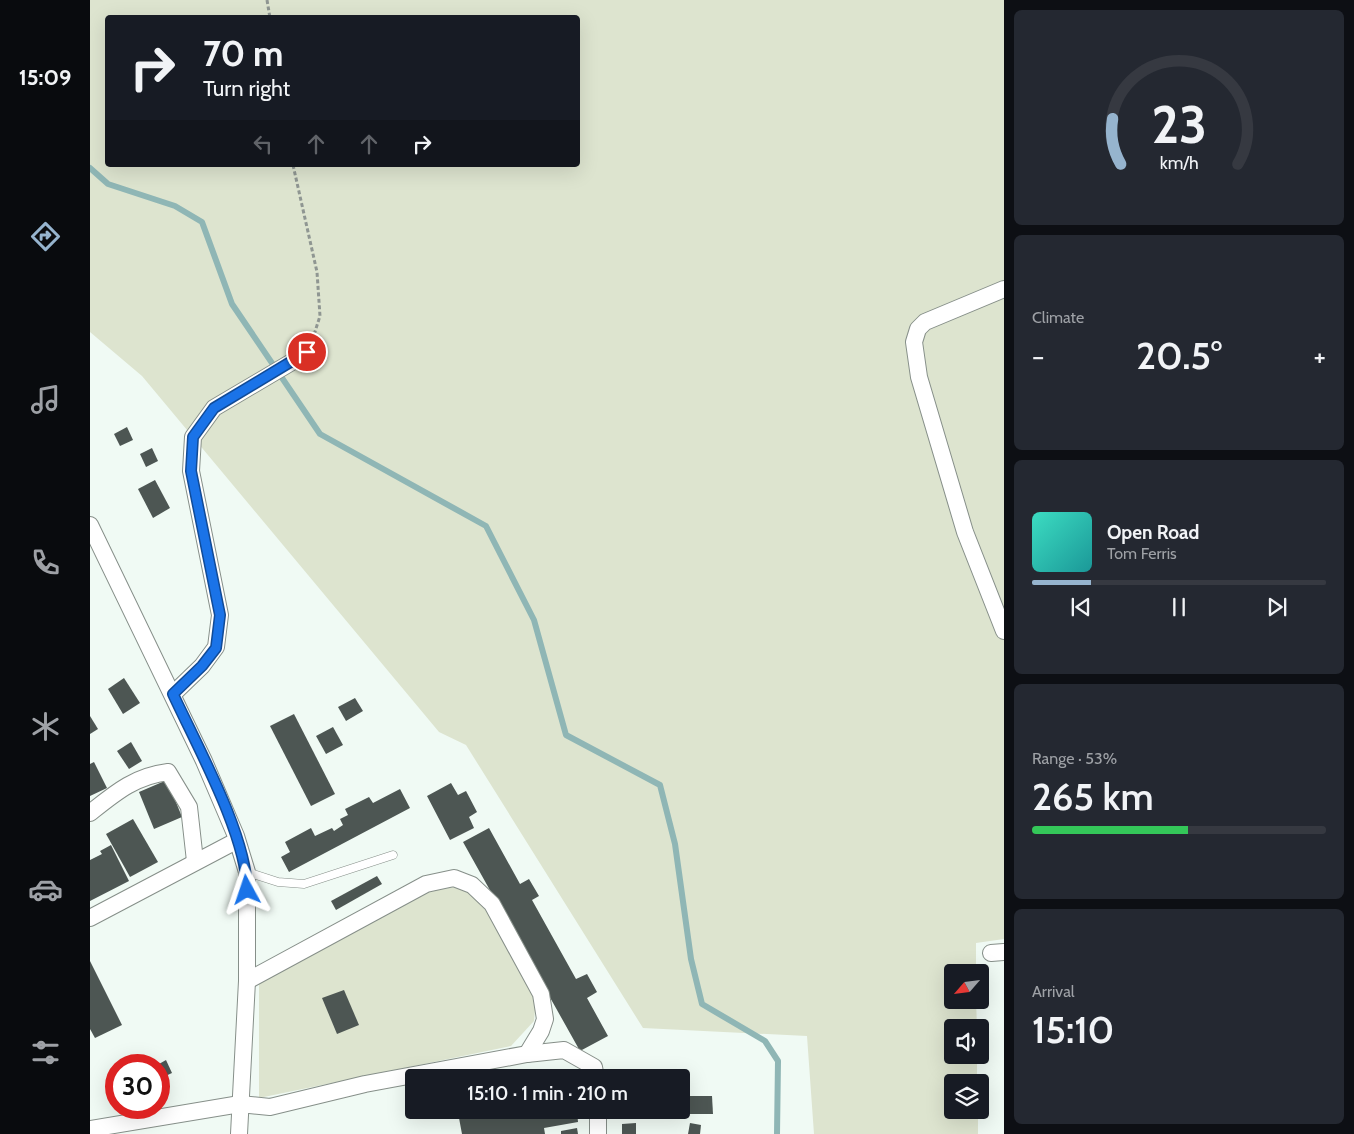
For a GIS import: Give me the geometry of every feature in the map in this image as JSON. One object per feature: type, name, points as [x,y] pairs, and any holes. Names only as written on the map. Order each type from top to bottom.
[{"type":"street","points":[[1004,289],[925,322],[918,329],[914,342],[919,377],[965,532],[1004,631]]},
{"type":"street","points":[[173,694],[202,666],[216,648],[220,615],[191,471],[193,437],[214,408],[307,352]]},
{"type":"street","points":[[90,526],[173,694],[216,788],[247,872],[247,981],[239,1134]]},
{"type":"street","points":[[90,813],[120,789],[148,774],[168,772],[189,807],[194,861]]},
{"type":"street","points":[[90,918],[194,861],[236,841]]},
{"type":"street","points":[[247,981],[426,884],[454,878],[472,886],[492,904],[540,994],[544,1018],[541,1032],[527,1054]]},
{"type":"street","points":[[90,1130],[240,1104],[270,1106],[365,1084],[527,1054],[564,1050],[594,1067],[594,1069]]},
{"type":"street","points":[[598,1119],[598,1134]]},
{"type":"street","points":[[90,1130],[97,1134]]},
{"type":"lane","points":[[247,872],[278,882],[304,884],[393,855]]},
{"type":"path","points":[[267,0],[270,15]]},
{"type":"path","points":[[293,167],[317,272],[320,316],[307,352]]},
{"type":"green space","points":[[90,0],[1004,0],[1004,939],[976,943],[976,964],[944,964],[944,1009],[976,1009],[977,1019],[944,1019],[944,1064],[977,1064],[977,1074],[944,1074],[944,1119],[978,1119],[978,1134],[814,1134],[807,1036],[643,1028],[466,745],[439,732],[142,376],[90,332]]},
{"type":"green space","points":[[460,886],[482,900],[536,999],[534,1021],[511,1046],[259,1098],[259,979],[431,891]]},
{"type":"building","points":[[127,427],[133,440],[120,446],[114,434]]},
{"type":"building","points":[[152,448],[158,461],[146,467],[140,454]]},
{"type":"building","points":[[155,480],[170,508],[153,518],[138,489]]},
{"type":"building","points":[[124,678],[140,703],[123,714],[108,689]]},
{"type":"building","points":[[355,698],[363,711],[346,721],[338,707]]},
{"type":"building","points":[[294,714],[335,794],[311,806],[270,726]]},
{"type":"building","points":[[90,716],[98,729],[90,734]]},
{"type":"building","points":[[333,727],[343,745],[326,754],[316,736]]},
{"type":"building","points":[[131,742],[142,761],[129,769],[117,751]]},
{"type":"building","points":[[94,762],[107,788],[90,796],[90,764]]},
{"type":"building","points":[[167,780],[182,817],[154,829],[139,792]]},
{"type":"building","points":[[451,783],[458,795],[466,791],[477,812],[469,817],[474,828],[450,840],[427,796]]},
{"type":"building","points":[[400,789],[410,808],[289,872],[281,857],[290,852],[285,842],[311,828],[315,836],[332,828],[334,831],[343,825],[340,819],[348,815],[345,809],[369,797],[373,803]]},
{"type":"building","points":[[133,819],[158,862],[130,877],[106,834]]},
{"type":"building","points":[[489,828],[520,884],[529,879],[539,896],[532,900],[576,979],[587,974],[597,992],[587,998],[608,1036],[580,1051],[463,842]]},
{"type":"building","points":[[111,845],[129,881],[90,901],[90,860],[102,854],[100,851]]},
{"type":"building","points":[[377,876],[382,884],[336,910],[331,901]]},
{"type":"building","points":[[90,961],[122,1025],[95,1038],[90,1029]]},
{"type":"building","points":[[344,990],[359,1025],[337,1034],[322,998]]},
{"type":"building","points":[[690,1096],[712,1096],[713,1114],[690,1114]]},
{"type":"building","points":[[459,1119],[578,1119],[578,1122],[544,1128],[545,1134],[462,1134]]},
{"type":"building","points":[[636,1123],[636,1134],[622,1134],[622,1124]]},
{"type":"building","points":[[690,1123],[701,1125],[700,1134],[688,1134]]},
{"type":"building","points":[[577,1128],[578,1134],[561,1134],[561,1131]]},
{"type":"waterway","points":[[90,168],[108,184],[175,206],[202,222],[232,304],[320,434],[486,526],[534,620],[566,735],[660,785],[675,844],[691,959],[702,1004],[765,1041],[778,1061],[777,1134]]},
{"type":"route","points":[[247,890],[247,872],[236,836],[173,694],[202,666],[216,648],[220,615],[191,471],[193,437],[214,408],[307,352]]}]
